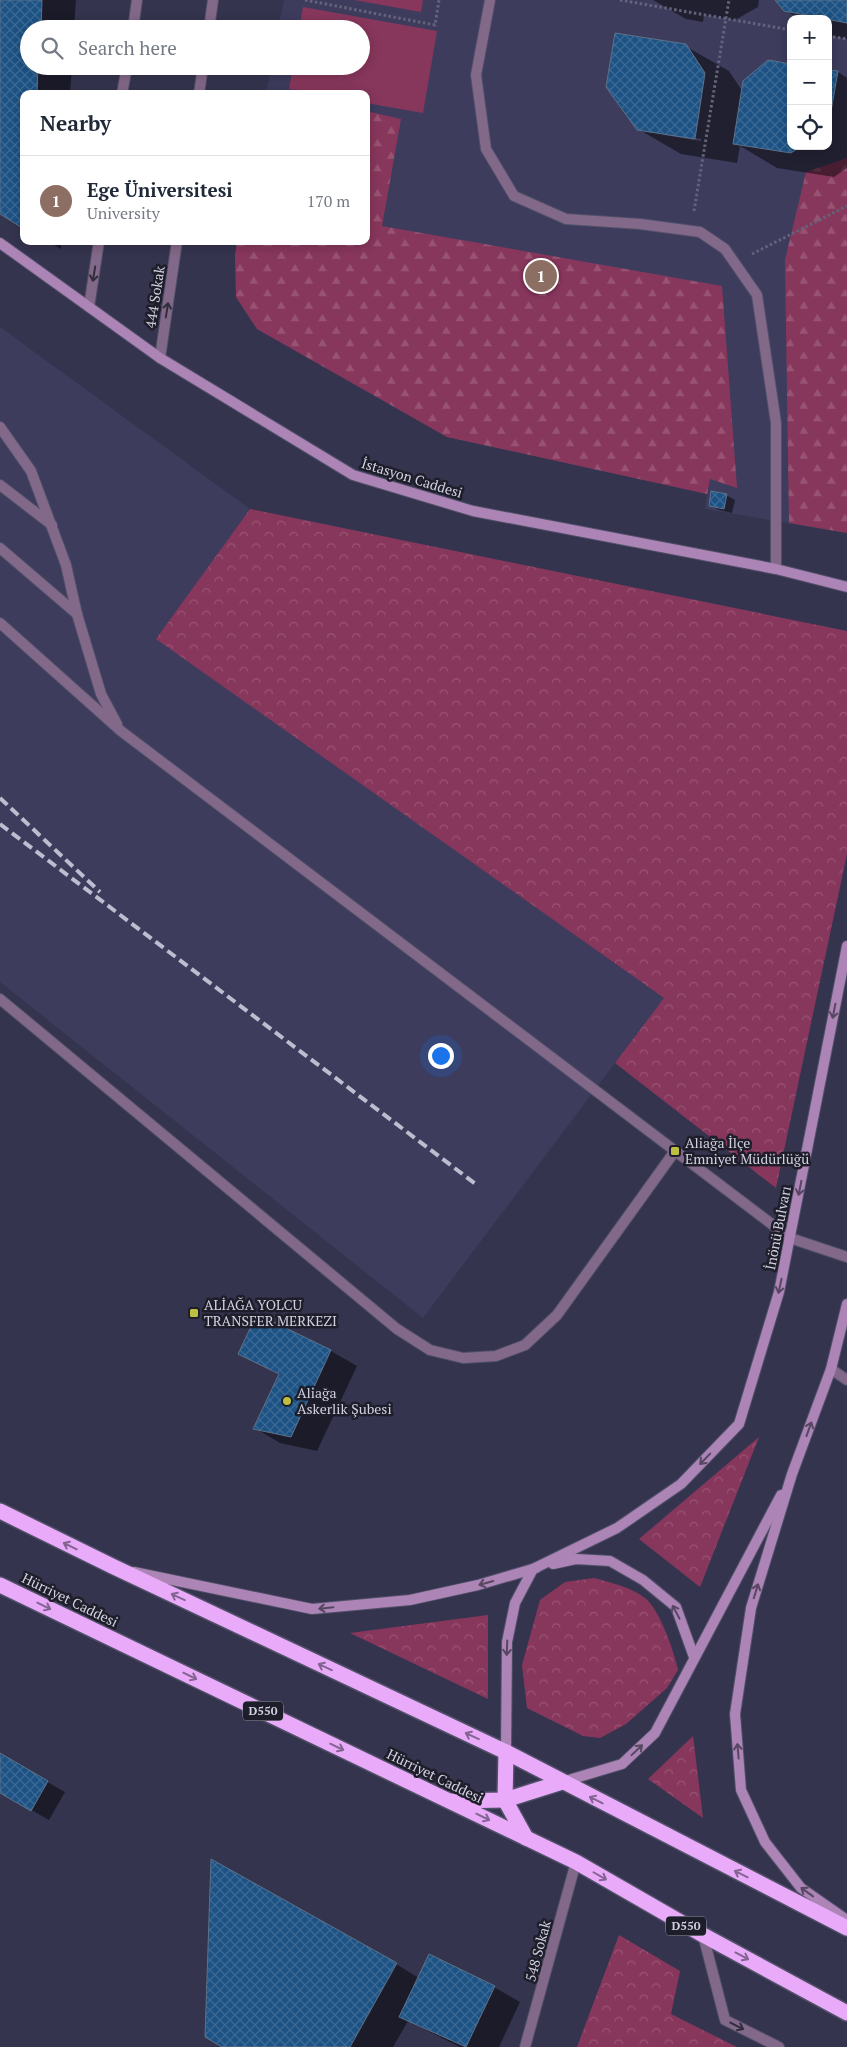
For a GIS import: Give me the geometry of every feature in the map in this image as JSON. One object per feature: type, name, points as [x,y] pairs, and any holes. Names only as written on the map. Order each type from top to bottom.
[{"type":"highway","points":[[0,1511],[114,1568],[506,1752],[847,1928]]},
{"type":"highway","name":"Hürriyet Caddesi","points":[[0,1585],[576,1862],[703,1935],[847,2013]]},
{"type":"highway","points":[[506,1752],[505,1800],[526,1838]]},
{"type":"highway","points":[[450,1802],[505,1800],[562,1782]]},
{"type":"street","points":[[134,20],[137,0]]},
{"type":"street","points":[[210,20],[213,0]]},
{"type":"street","points":[[490,0],[476,75],[486,149],[514,196],[566,219],[640,224],[700,232],[725,249],[757,295],[776,422],[776,569]]},
{"type":"street","points":[[123,90],[125,75]]},
{"type":"street","points":[[200,90],[202,75]]},
{"type":"street","name":"İstasyon Caddesi","points":[[0,243],[160,358],[353,475],[473,510],[776,569],[847,587]]},
{"type":"street","points":[[89,307],[98,245]]},
{"type":"street","name":"444 Sokak","points":[[160,358],[176,245]]},
{"type":"street","points":[[0,427],[31,471],[66,565],[77,614],[101,694],[121,731]]},
{"type":"street","points":[[0,485],[52,526]]},
{"type":"street","points":[[0,548],[77,614]]},
{"type":"street","points":[[0,623],[121,731],[790,1238],[847,1257]]},
{"type":"street","name":"İnönü Bulvarı","points":[[533,1569],[617,1528],[681,1484],[738,1424],[779,1292],[847,946]]},
{"type":"street","points":[[0,999],[397,1329],[430,1350],[463,1358],[496,1356],[525,1345],[557,1315],[675,1151]]},
{"type":"street","points":[[847,1304],[831,1369],[792,1474],[751,1608],[735,1714],[741,1790],[765,1842],[801,1888],[847,1920]]},
{"type":"street","points":[[831,1369],[847,1380]]},
{"type":"street","points":[[562,1782],[622,1764],[655,1733],[792,1474]]},
{"type":"street","points":[[114,1568],[312,1609],[410,1600],[478,1585],[576,1559],[610,1561],[643,1580],[676,1607],[694,1657]]},
{"type":"street","points":[[506,1752],[507,1642],[515,1603],[533,1569]]},
{"type":"street","name":"548 Sokak","points":[[525,2047],[576,1862]]},
{"type":"street","points":[[703,1935],[725,2020],[779,2047]]},
{"type":"path","points":[[305,0],[435,25],[440,0]]},
{"type":"path","points":[[620,0],[787,29]]},
{"type":"path","points":[[691,231],[729,0]]},
{"type":"path","points":[[832,37],[847,39]]},
{"type":"path","points":[[735,262],[847,206]]},
{"type":"shaded area","points":[[284,0],[847,0],[847,533],[705,509],[707,494],[447,437],[257,329],[236,297],[236,245],[370,245],[370,90],[267,90],[269,75],[370,75],[370,20],[280,20]]},
{"type":"shaded area","points":[[0,327],[250,509],[157,639],[664,998],[423,1318],[0,982]]},
{"type":"green space","points":[[354,0],[423,0],[421,12]]},
{"type":"green space","points":[[303,7],[437,31],[423,113],[370,104],[370,90],[289,89],[291,75],[370,75],[370,20],[301,20]]},
{"type":"green space","points":[[370,112],[401,119],[382,226],[722,286],[737,488],[710,479],[707,494],[447,437],[257,329],[236,297],[236,245],[370,245]]},
{"type":"green space","points":[[847,158],[847,533],[789,523],[785,260],[806,172]]},
{"type":"green space","points":[[250,509],[847,631],[847,854],[776,1188],[615,1063],[664,998],[156,639]]},
{"type":"green space","points":[[759,1437],[700,1587],[639,1539]]},
{"type":"green space","points":[[594,1578],[634,1591],[651,1604],[666,1631],[678,1670],[667,1688],[626,1724],[600,1738],[583,1736],[527,1708],[522,1665],[540,1600],[565,1582]]},
{"type":"green space","points":[[488,1615],[488,1699],[350,1633]]},
{"type":"green space","points":[[693,1736],[703,1818],[648,1779]]},
{"type":"green space","points":[[619,1935],[680,1971],[671,2014],[737,2047],[577,2047]]},
{"type":"building","points":[[0,0],[42,0],[41,20],[20,20],[20,75],[38,75],[37,90],[20,90],[20,226],[0,214]]},
{"type":"building","points":[[775,0],[847,0],[847,23],[832,20],[832,15],[805,15],[784,11]]},
{"type":"building","points":[[615,33],[686,44],[705,73],[695,139],[637,130],[606,87]]},
{"type":"building","points":[[768,60],[787,63],[787,150],[795,150],[791,153],[733,144],[743,81]]},
{"type":"building","points":[[832,70],[838,71],[832,106]]},
{"type":"building","points":[[711,491],[727,494],[724,509],[709,506]]},
{"type":"building","name":"Aliağa Askerlik Şubesi","points":[[257,1314],[331,1350],[291,1437],[253,1429],[279,1374],[238,1354]]},
{"type":"building","points":[[0,1753],[48,1781],[31,1811],[0,1793]]},
{"type":"building","points":[[211,1859],[397,1963],[350,2047],[222,2047],[205,2037]]},
{"type":"building","points":[[429,1954],[495,1986],[466,2047],[399,2017]]},
{"type":"railway","points":[[0,798],[100,892]]},
{"type":"railway","points":[[0,824],[477,1185]]},
{"type":"place","name":"Ege Üniversitesi","points":[[541,276]]},
{"type":"place","name":"Aliağa İlçe Emniyet Müdürlüğü","points":[[675,1151]]},
{"type":"place","name":"ALİAĞA YOLCU TRANSFER MERKEZI","points":[[194,1313]]},
{"type":"place","name":"Aliağa Askerlik Şubesi","points":[[287,1401]]}]
